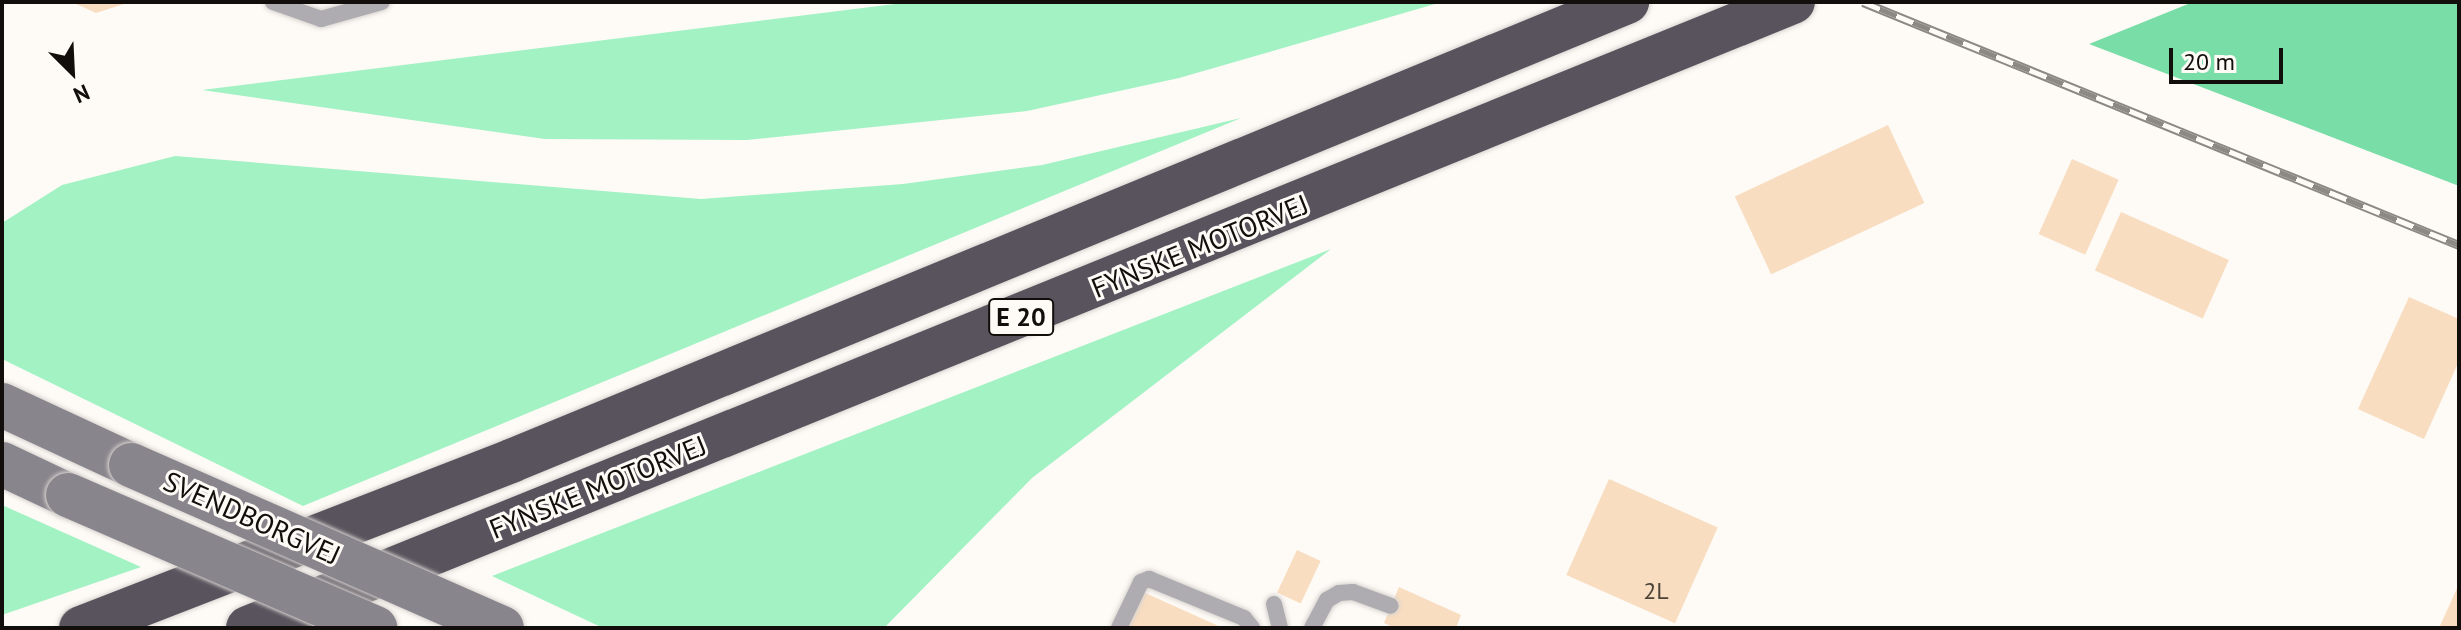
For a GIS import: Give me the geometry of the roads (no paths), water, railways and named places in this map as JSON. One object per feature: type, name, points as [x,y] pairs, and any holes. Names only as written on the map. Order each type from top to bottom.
[{"type":"highway","name":"FYNSKE MOTORVEJ","points":[[81,628],[511,461],[1627,2]]},
{"type":"highway","name":"FYNSKE MOTORVEJ","points":[[248,628],[1793,2]]},
{"type":"main road","name":"SVENDBORGVEJ","points":[[2,405],[502,628]]},
{"type":"main road","name":"SVENDBORGVEJ","points":[[2,464],[376,628]]},
{"type":"lane","points":[[273,2],[321,19],[382,2]]},
{"type":"lane","points":[[1119,628],[1137,589],[1149,579],[1244,618],[1252,628]]},
{"type":"lane","points":[[1312,628],[1327,600],[1339,593],[1353,592],[1391,606]]},
{"type":"lane","points":[[1274,604],[1280,628]]},
{"type":"railway","points":[[1863,2],[2459,245]]}]
